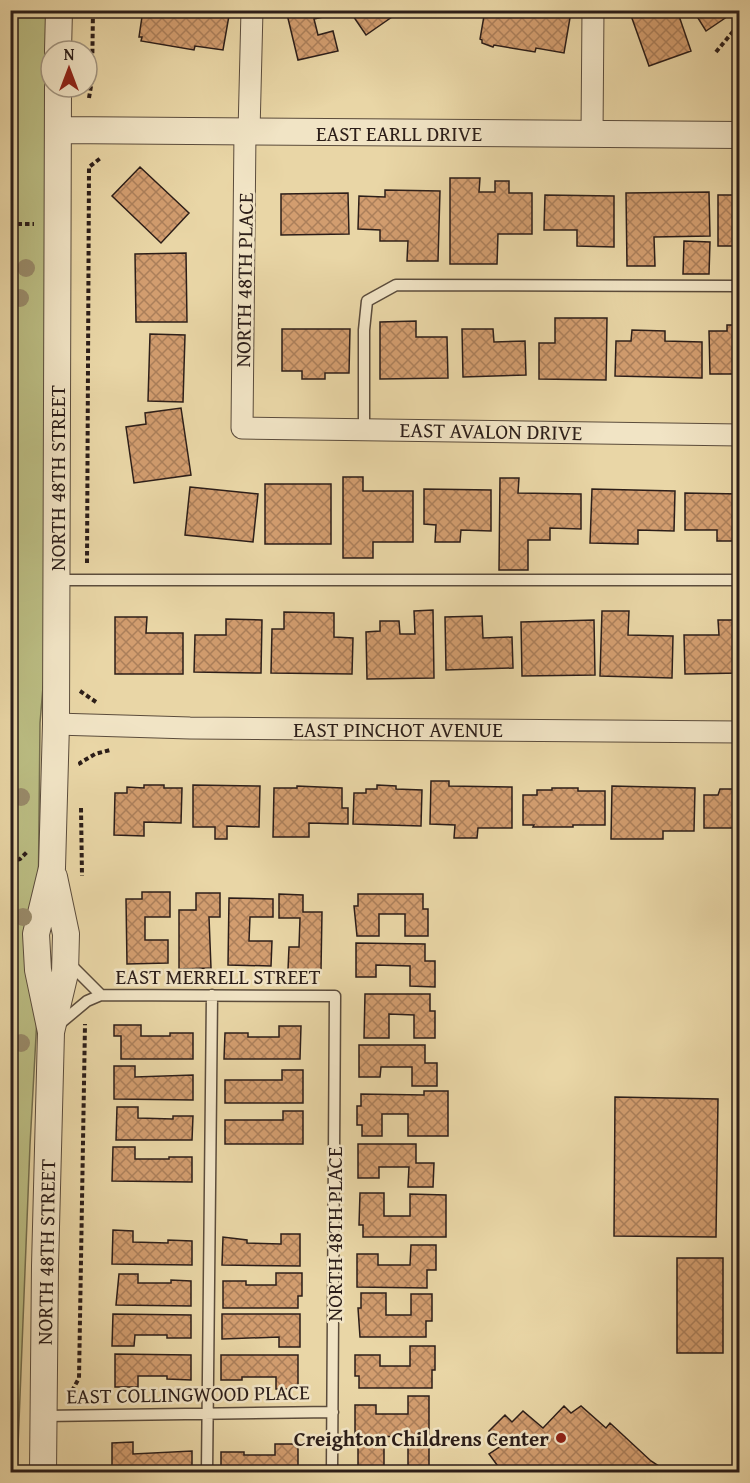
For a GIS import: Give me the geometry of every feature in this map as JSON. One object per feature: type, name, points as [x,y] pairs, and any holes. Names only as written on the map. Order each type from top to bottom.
[{"type":"street","points":[[58,39],[59,10]]},
{"type":"street","name":"NORTH 48TH PLACE","points":[[242,428],[247,132],[252,10]]},
{"type":"street","points":[[592,134],[593,10]]},
{"type":"street","name":"NORTH 48TH STREET","points":[[51,1032],[38,970],[36,934],[52,868],[56,724],[58,99]]},
{"type":"street","name":"EAST EARLL DRIVE","points":[[58,130],[740,135]]},
{"type":"street","name":"EAST AVALON DRIVE","points":[[242,428],[740,435]]},
{"type":"street","name":"EAST PINCHOT AVENUE","points":[[56,724],[214,728],[740,732]]},
{"type":"street","name":"NORTH 48TH STREET","points":[[44,1473],[51,1032],[65,973],[66,933],[52,868]]},
{"type":"lane","points":[[364,429],[364,330],[367,301],[396,285],[740,286]]},
{"type":"lane","points":[[56,580],[740,580]]},
{"type":"lane","name":"EAST MERRELL STREET","points":[[65,960],[100,995]]},
{"type":"lane","name":"EAST MERRELL STREET","points":[[51,1032],[87,1001],[100,995],[335,996]]},
{"type":"lane","points":[[207,1473],[212,995]]},
{"type":"lane","name":"NORTH 48TH PLACE","points":[[332,1473],[335,996]]},
{"type":"lane","name":"EAST COLLINGWOOD PLACE","points":[[44,1416],[333,1412]]},
{"type":"path","points":[[93,10],[93,39]]},
{"type":"path","points":[[716,52],[740,23]]},
{"type":"path","points":[[87,564],[89,167]]},
{"type":"path","points":[[10,695],[12,727],[10,785]]},
{"type":"path","points":[[81,773],[80,763],[95,754],[114,749]]},
{"type":"path","points":[[81,807],[83,883]]},
{"type":"path","points":[[72,1391],[79,1378],[86,1018]]},
{"type":"green space","points":[[10,11],[48,11],[49,39],[39,39],[39,99],[51,99],[52,579],[40,723],[37,1018],[17,1472],[10,1472]]},
{"type":"building","points":[[143,10],[230,10],[223,50],[195,46],[194,50],[141,41],[142,37],[139,37]]},
{"type":"building","points":[[286,10],[327,10],[328,16],[314,19],[318,35],[333,31],[338,51],[298,60]]},
{"type":"building","points":[[349,10],[402,10],[366,35]]},
{"type":"building","points":[[485,10],[571,12],[564,53],[536,48],[535,52],[494,45],[493,47],[482,43],[480,39]]},
{"type":"building","points":[[629,10],[677,10],[691,51],[649,66]]},
{"type":"building","points":[[693,10],[737,10],[706,31]]},
{"type":"building","points":[[140,167],[189,213],[161,243],[112,196]]},
{"type":"building","points":[[450,178],[480,178],[479,192],[495,192],[495,181],[509,181],[509,193],[532,193],[532,234],[498,234],[497,264],[450,264]]},
{"type":"building","points":[[385,190],[440,191],[438,261],[407,261],[408,241],[380,241],[380,230],[358,229],[359,196],[385,197]]},
{"type":"building","points":[[709,192],[710,236],[654,237],[655,266],[627,266],[626,193]]},
{"type":"building","points":[[348,193],[349,234],[281,235],[281,194]]},
{"type":"building","points":[[545,195],[614,196],[614,247],[577,246],[577,230],[544,230]]},
{"type":"building","points":[[718,195],[740,195],[740,246],[718,246]]},
{"type":"building","points":[[684,241],[710,242],[709,274],[683,274]]},
{"type":"building","points":[[186,253],[187,322],[136,322],[135,254]]},
{"type":"building","points":[[555,318],[607,318],[606,380],[539,379],[539,343],[555,343]]},
{"type":"building","points":[[416,321],[416,337],[447,337],[448,378],[380,379],[380,322]]},
{"type":"building","points":[[727,325],[740,325],[740,374],[710,374],[709,331],[727,331]]},
{"type":"building","points":[[282,329],[350,329],[349,373],[325,373],[325,379],[302,379],[302,371],[282,371]]},
{"type":"building","points":[[462,329],[493,329],[494,342],[525,341],[526,375],[463,377]]},
{"type":"building","points":[[632,330],[665,331],[665,341],[702,342],[702,378],[615,376],[616,341],[631,341]]},
{"type":"building","points":[[150,334],[185,335],[183,402],[148,401]]},
{"type":"building","points":[[181,408],[191,475],[134,483],[126,427],[146,424],[145,413]]},
{"type":"building","points":[[343,477],[363,477],[363,491],[413,491],[413,542],[373,542],[373,558],[343,558]]},
{"type":"building","points":[[500,478],[519,478],[518,493],[581,494],[581,529],[550,528],[550,540],[528,540],[528,570],[499,570]]},
{"type":"building","points":[[265,484],[331,484],[331,544],[265,544]]},
{"type":"building","points":[[190,487],[258,494],[253,542],[185,535]]},
{"type":"building","points":[[424,489],[491,490],[491,531],[461,530],[460,542],[435,542],[436,525],[424,524]]},
{"type":"building","points":[[592,489],[675,491],[674,531],[638,530],[638,544],[590,543]]},
{"type":"building","points":[[685,493],[740,494],[740,541],[717,541],[717,530],[685,530]]},
{"type":"building","points":[[433,610],[434,678],[367,679],[366,632],[380,631],[380,621],[399,621],[400,634],[415,634],[414,611]]},
{"type":"building","points":[[602,611],[629,611],[628,635],[673,636],[672,678],[600,676]]},
{"type":"building","points":[[284,612],[334,613],[334,637],[353,638],[352,674],[271,673],[272,629],[284,629]]},
{"type":"building","points":[[482,616],[483,638],[512,637],[513,668],[446,670],[445,617]]},
{"type":"building","points":[[115,617],[147,617],[146,633],[183,633],[183,674],[115,674]]},
{"type":"building","points":[[226,619],[262,620],[261,673],[194,672],[195,635],[226,635]]},
{"type":"building","points":[[594,620],[595,675],[522,676],[521,622]]},
{"type":"building","points":[[718,620],[740,620],[740,673],[685,674],[684,635],[719,635]]},
{"type":"building","points":[[431,781],[449,781],[449,786],[512,787],[512,828],[478,828],[477,838],[454,838],[455,825],[430,824]]},
{"type":"building","points":[[144,785],[182,788],[181,823],[144,822],[144,836],[114,835],[115,793],[127,793],[127,787],[144,788]]},
{"type":"building","points":[[193,785],[260,786],[259,827],[227,826],[227,839],[215,839],[215,827],[193,827]]},
{"type":"building","points":[[377,785],[396,786],[396,789],[422,790],[421,826],[353,824],[354,793],[366,793],[366,789],[377,789]]},
{"type":"building","points":[[297,786],[342,788],[342,808],[348,808],[348,824],[309,823],[309,837],[273,837],[274,788],[297,788]]},
{"type":"building","points":[[612,786],[695,788],[694,831],[663,831],[663,839],[611,839]]},
{"type":"building","points":[[552,788],[605,791],[605,825],[533,827],[534,825],[523,825],[523,795],[537,795],[537,790],[552,790]]},
{"type":"building","points":[[720,789],[740,789],[740,828],[704,828],[704,795],[718,795]]},
{"type":"building","points":[[142,892],[170,892],[170,917],[145,917],[145,940],[168,940],[168,963],[127,964],[126,899],[142,899]]},
{"type":"building","points":[[196,893],[220,893],[220,917],[209,917],[211,968],[179,969],[179,910],[196,910]]},
{"type":"building","points":[[279,894],[303,895],[303,912],[322,912],[321,970],[288,970],[289,947],[299,947],[300,918],[279,918]]},
{"type":"building","points":[[358,894],[423,894],[423,909],[428,909],[428,936],[405,936],[405,914],[379,914],[379,936],[357,936],[354,906],[358,906]]},
{"type":"building","points":[[229,898],[273,899],[273,917],[250,917],[249,941],[272,941],[271,966],[228,965]]},
{"type":"building","points":[[356,943],[425,944],[425,961],[435,961],[435,987],[410,986],[410,966],[376,965],[376,977],[356,977]]},
{"type":"building","points":[[365,994],[430,994],[430,1011],[435,1011],[435,1038],[414,1038],[414,1015],[389,1014],[389,1038],[364,1038]]},
{"type":"building","points":[[114,1025],[141,1025],[141,1036],[193,1033],[193,1059],[121,1059],[121,1036],[114,1036]]},
{"type":"building","points":[[279,1026],[301,1026],[300,1059],[224,1059],[225,1033],[248,1033],[248,1037],[279,1037]]},
{"type":"building","points":[[359,1045],[425,1045],[425,1063],[437,1063],[437,1086],[412,1086],[412,1067],[381,1067],[380,1077],[359,1077]]},
{"type":"building","points":[[114,1066],[135,1066],[135,1077],[193,1075],[193,1100],[114,1099]]},
{"type":"building","points":[[282,1070],[303,1070],[303,1103],[225,1103],[225,1080],[282,1080]]},
{"type":"building","points":[[424,1091],[448,1091],[448,1136],[408,1136],[408,1114],[382,1114],[382,1136],[362,1136],[362,1125],[357,1125],[357,1106],[361,1106],[361,1094],[424,1095]]},
{"type":"building","points":[[615,1097],[718,1099],[716,1237],[614,1236]]},
{"type":"building","points":[[117,1107],[138,1107],[138,1118],[173,1119],[173,1116],[193,1116],[192,1140],[116,1140]]},
{"type":"building","points":[[283,1111],[303,1111],[303,1144],[225,1144],[225,1120],[283,1120]]},
{"type":"building","points":[[358,1144],[416,1144],[416,1163],[434,1163],[433,1187],[408,1187],[409,1167],[379,1167],[379,1178],[358,1178]]},
{"type":"building","points":[[113,1147],[135,1147],[135,1159],[192,1157],[192,1182],[112,1181]]},
{"type":"building","points":[[360,1193],[384,1193],[384,1216],[410,1216],[410,1194],[446,1195],[446,1237],[363,1237],[363,1225],[359,1225]]},
{"type":"building","points":[[113,1230],[133,1231],[133,1242],[192,1241],[192,1265],[112,1264]]},
{"type":"building","points":[[281,1234],[300,1234],[300,1266],[222,1265],[223,1237],[247,1240],[247,1243],[281,1244]]},
{"type":"building","points":[[411,1245],[436,1245],[436,1270],[427,1270],[427,1288],[357,1287],[357,1254],[378,1254],[378,1265],[410,1265]]},
{"type":"building","points":[[677,1258],[723,1258],[723,1353],[677,1353]]},
{"type":"building","points":[[276,1273],[302,1273],[302,1296],[298,1296],[298,1308],[223,1308],[223,1281],[246,1281],[246,1285],[276,1285]]},
{"type":"building","points":[[119,1274],[138,1274],[138,1283],[191,1281],[191,1306],[116,1305]]},
{"type":"building","points":[[361,1293],[386,1293],[386,1315],[411,1315],[411,1294],[432,1294],[432,1321],[426,1321],[426,1337],[360,1337],[358,1308],[361,1308]]},
{"type":"building","points":[[113,1314],[191,1315],[191,1338],[135,1335],[134,1346],[112,1346]]},
{"type":"building","points":[[222,1314],[300,1314],[300,1347],[279,1347],[279,1337],[222,1339]]},
{"type":"building","points":[[410,1346],[435,1346],[432,1388],[359,1388],[359,1376],[355,1376],[355,1355],[380,1355],[380,1366],[410,1366]]},
{"type":"building","points":[[115,1354],[191,1355],[191,1380],[167,1379],[167,1376],[138,1376],[138,1387],[115,1387]]},
{"type":"building","points":[[221,1355],[298,1355],[298,1389],[276,1389],[276,1377],[242,1377],[242,1380],[221,1380]]},
{"type":"building","points":[[408,1396],[429,1396],[429,1436],[355,1437],[355,1405],[376,1405],[376,1414],[408,1414]]},
{"type":"building","name":"Creighton Childrens Center","points":[[564,1406],[571,1413],[581,1406],[606,1428],[610,1423],[651,1461],[668,1472],[497,1472],[500,1469],[489,1454],[501,1446],[489,1431],[505,1415],[512,1422],[523,1411],[543,1428]]},
{"type":"building","points":[[133,1442],[133,1454],[192,1451],[192,1472],[112,1472],[112,1443]]},
{"type":"building","points":[[275,1444],[298,1444],[298,1472],[221,1472],[221,1452],[275,1455]]},
{"type":"building","points":[[358,1444],[384,1444],[384,1466],[408,1466],[408,1444],[429,1444],[429,1472],[358,1472]]},
{"type":"place","name":"Creighton Childrens Center","points":[[561,1438]]}]
